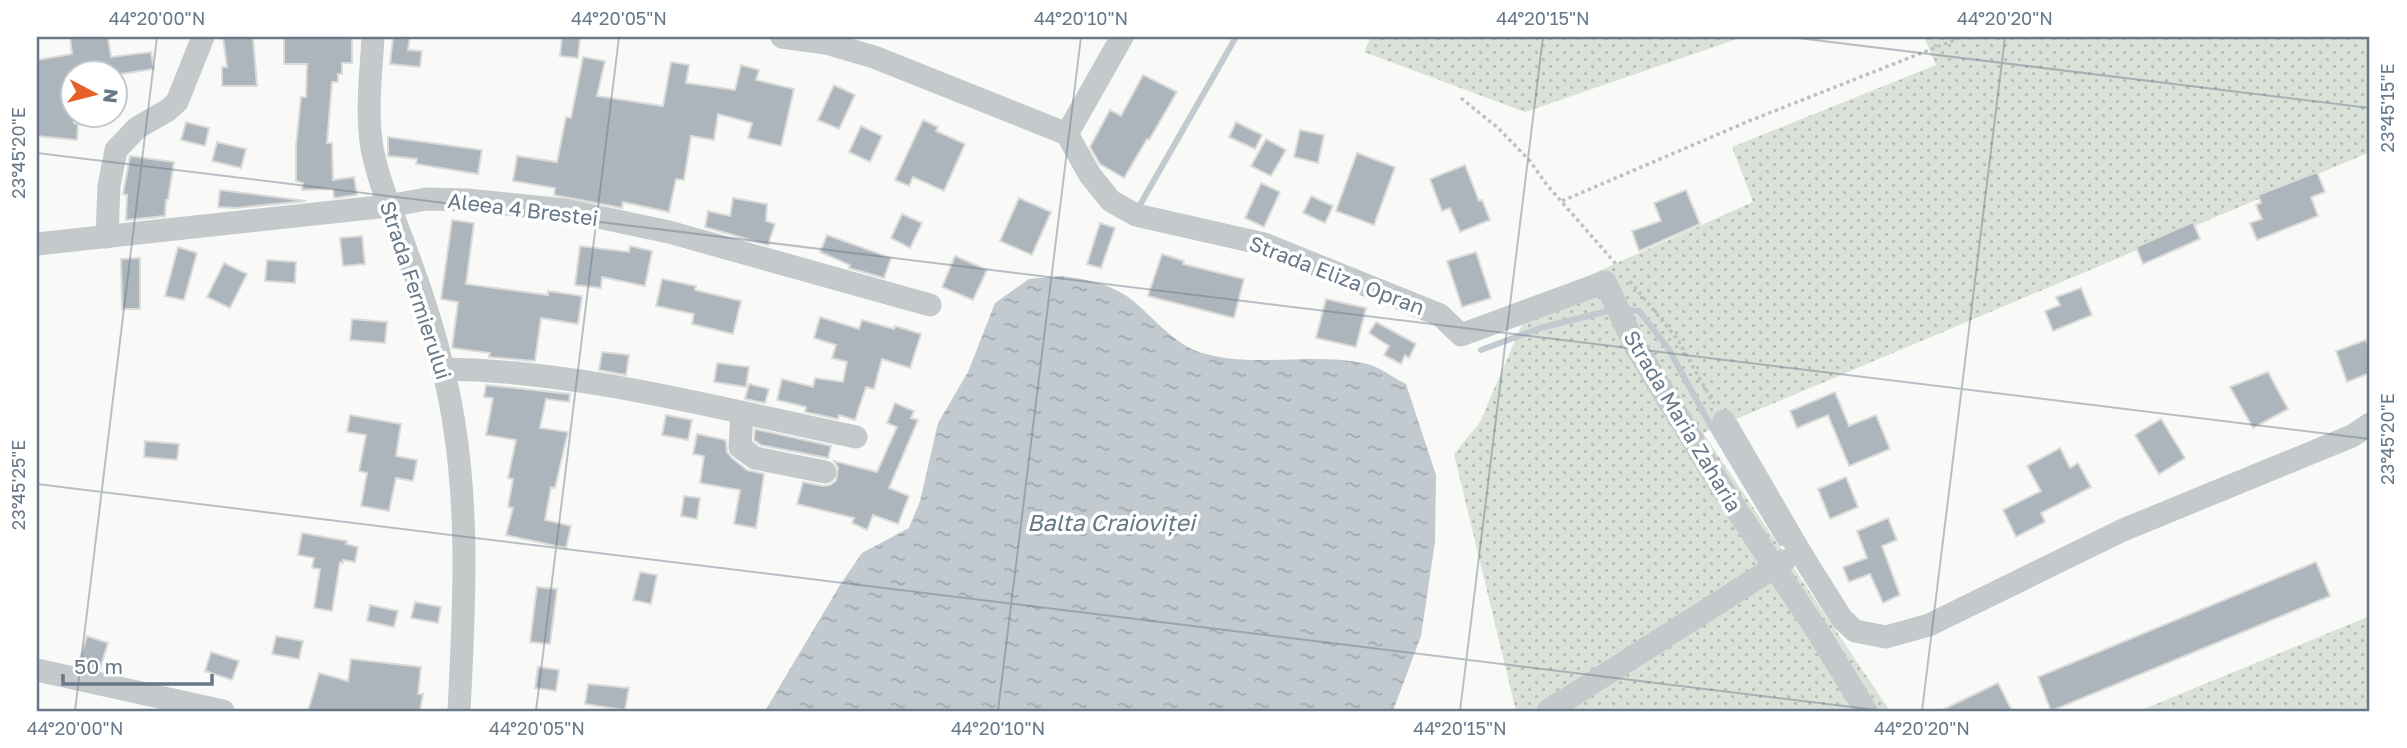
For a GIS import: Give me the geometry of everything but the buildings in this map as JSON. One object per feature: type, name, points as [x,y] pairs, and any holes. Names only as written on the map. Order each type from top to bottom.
[{"type":"street","points":[[107,237],[109,186],[116,150],[137,128],[169,110],[177,102],[203,37]]},
{"type":"street","name":"Strada Fermierului","points":[[373,37],[369,116],[373,149],[388,206],[407,253],[444,369],[460,456],[463,558],[458,711]]},
{"type":"street","points":[[782,37],[826,43],[874,57],[1067,134],[1122,37]]},
{"type":"street","name":"Strada Eliza Opran","points":[[1067,134],[1090,175],[1111,201],[1136,215],[1264,244],[1440,315]]},
{"type":"street","name":"Aleea 4 Brestei","points":[[37,244],[388,206],[426,199],[467,200],[565,210],[669,232],[930,305]]},
{"type":"street","name":"Strada Maria Zaharia","points":[[1440,315],[1461,335],[1605,282],[1636,347],[1720,485],[1818,632],[1866,711]]},
{"type":"street","points":[[444,369],[540,375],[594,383],[856,437]]},
{"type":"street","points":[[743,413],[740,447],[755,458],[825,472]]},
{"type":"street","points":[[1724,421],[1842,619],[1855,631],[1886,637],[1929,625],[2123,530],[2351,436],[2370,424]]},
{"type":"street","points":[[1548,711],[1800,552]]},
{"type":"street","points":[[1818,632],[1842,619]]},
{"type":"street","points":[[37,670],[223,711]]},
{"type":"path","points":[[1562,201],[1749,121],[1962,37]]},
{"type":"path","points":[[1461,98],[1498,128],[1530,161],[1618,267]]},
{"type":"path","points":[[1627,277],[1678,340],[1724,421]]},
{"type":"shaded area","points":[[1371,37],[1743,37],[1525,112],[1364,52]]},
{"type":"shaded area","points":[[1924,37],[2370,37],[2370,152],[1703,433],[1890,711],[1516,711],[1454,454],[1480,422],[1532,301],[1753,202],[1732,147],[1936,65]]},
{"type":"shaded area","points":[[2370,616],[2370,711],[2139,711]]},
{"type":"water","name":"Balta Craioviței","points":[[1062,276],[1096,282],[1120,292],[1179,342],[1199,352],[1239,359],[1322,359],[1363,363],[1406,384],[1436,475],[1435,542],[1421,636],[1393,711],[765,711],[862,553],[909,528],[920,501],[938,423],[968,372],[995,303],[1029,279]]},
{"type":"waterway","points":[[1141,203],[1236,37]]},
{"type":"waterway","points":[[1481,350],[1540,328],[1612,310]]},
{"type":"waterway","points":[[1623,310],[1639,311],[1668,348],[1781,543]]}]
